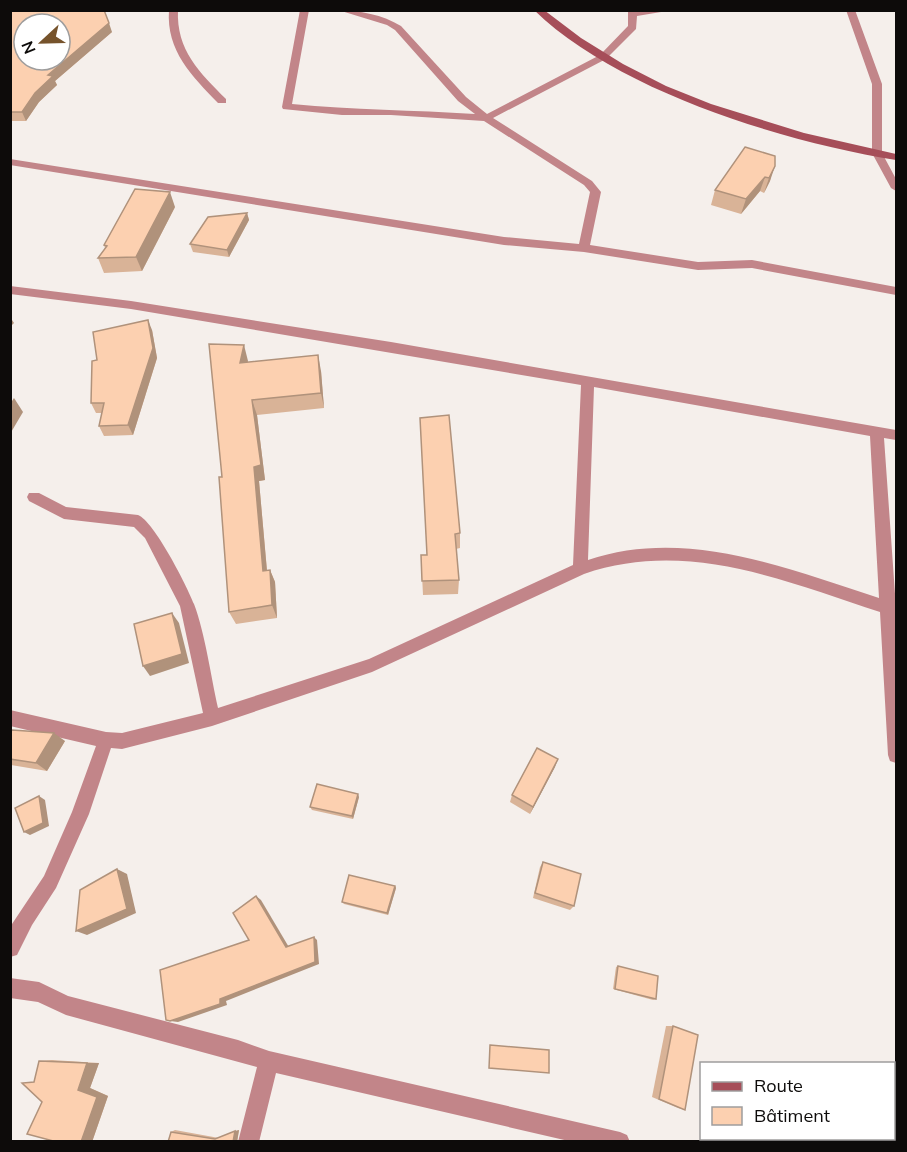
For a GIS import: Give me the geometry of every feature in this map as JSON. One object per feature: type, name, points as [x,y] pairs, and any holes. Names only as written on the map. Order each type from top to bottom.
[{"type":"street","points":[[174,10],[172,33],[178,48],[196,74],[222,101]]},
{"type":"street","points":[[305,10],[287,107],[342,112],[391,112],[486,118],[603,57],[633,27],[633,12],[669,10]]},
{"type":"street","points":[[342,10],[390,23],[398,28],[462,99],[486,118],[588,183],[596,192],[584,248]]},
{"type":"street","points":[[538,10],[556,26],[603,57],[679,97],[802,136],[897,157]]},
{"type":"street","points":[[850,10],[877,84],[877,153],[897,188]]},
{"type":"street","points":[[10,162],[504,242],[584,248],[698,266],[752,264],[897,291]]},
{"type":"street","points":[[10,290],[131,305],[588,380],[897,435]]},
{"type":"street","points":[[580,569],[588,380]]},
{"type":"street","points":[[877,432],[897,755]]},
{"type":"street","points":[[34,497],[64,513],[138,521],[150,534],[187,606],[212,718]]},
{"type":"street","points":[[10,718],[106,740],[122,741],[212,718],[372,665],[580,569],[619,557],[662,554],[700,555],[757,566],[888,608]]},
{"type":"street","points":[[10,948],[25,918],[50,882],[80,814],[106,740]]},
{"type":"street","points":[[10,988],[39,992],[66,1005],[238,1050],[269,1061],[620,1142]]},
{"type":"street","points":[[248,1142],[269,1061]]},
{"type":"building","points":[[10,10],[104,10],[109,23],[72,55],[72,12],[12,12],[12,72],[52,72],[48,75],[53,76],[35,93],[22,112],[10,112]]},
{"type":"building","points":[[745,147],[775,156],[775,166],[769,178],[765,177],[746,199],[715,190]]},
{"type":"building","points":[[135,189],[170,192],[136,257],[98,258],[107,246],[104,245]]},
{"type":"building","points":[[247,213],[227,250],[190,244],[208,217]]},
{"type":"building","points":[[148,320],[153,348],[128,425],[99,426],[104,403],[91,403],[92,361],[97,360],[93,332]]},
{"type":"building","points":[[209,344],[244,345],[240,363],[318,355],[321,393],[252,400],[261,465],[254,467],[263,571],[270,570],[272,605],[229,612],[219,477],[222,477]]},
{"type":"building","points":[[449,415],[460,533],[455,534],[459,580],[422,581],[421,555],[427,555],[420,418]]},
{"type":"building","points":[[172,613],[182,654],[143,666],[134,624]]},
{"type":"building","points":[[12,730],[54,733],[36,763],[10,759]]},
{"type":"building","points":[[537,748],[558,759],[533,807],[512,795]]},
{"type":"building","points":[[317,784],[358,794],[352,816],[310,807]]},
{"type":"building","points":[[39,796],[43,823],[24,832],[15,808]]},
{"type":"building","points":[[543,862],[581,874],[574,906],[535,893]]},
{"type":"building","points":[[117,869],[127,909],[76,931],[80,890]]},
{"type":"building","points":[[349,875],[395,886],[387,913],[342,902]]},
{"type":"building","points":[[256,896],[286,947],[314,937],[315,962],[220,999],[220,1004],[170,1021],[166,1020],[160,970],[249,940],[233,913]]},
{"type":"building","points":[[618,966],[658,976],[656,999],[615,989]]},
{"type":"building","points":[[673,1026],[698,1035],[685,1110],[659,1099]]},
{"type":"building","points":[[490,1045],[549,1050],[549,1073],[489,1068]]},
{"type":"building","points":[[39,1061],[87,1063],[78,1090],[97,1097],[81,1142],[57,1142],[27,1134],[42,1102],[22,1083],[34,1082]]},
{"type":"building","points":[[235,1131],[233,1142],[168,1142],[171,1132],[215,1139]]}]
